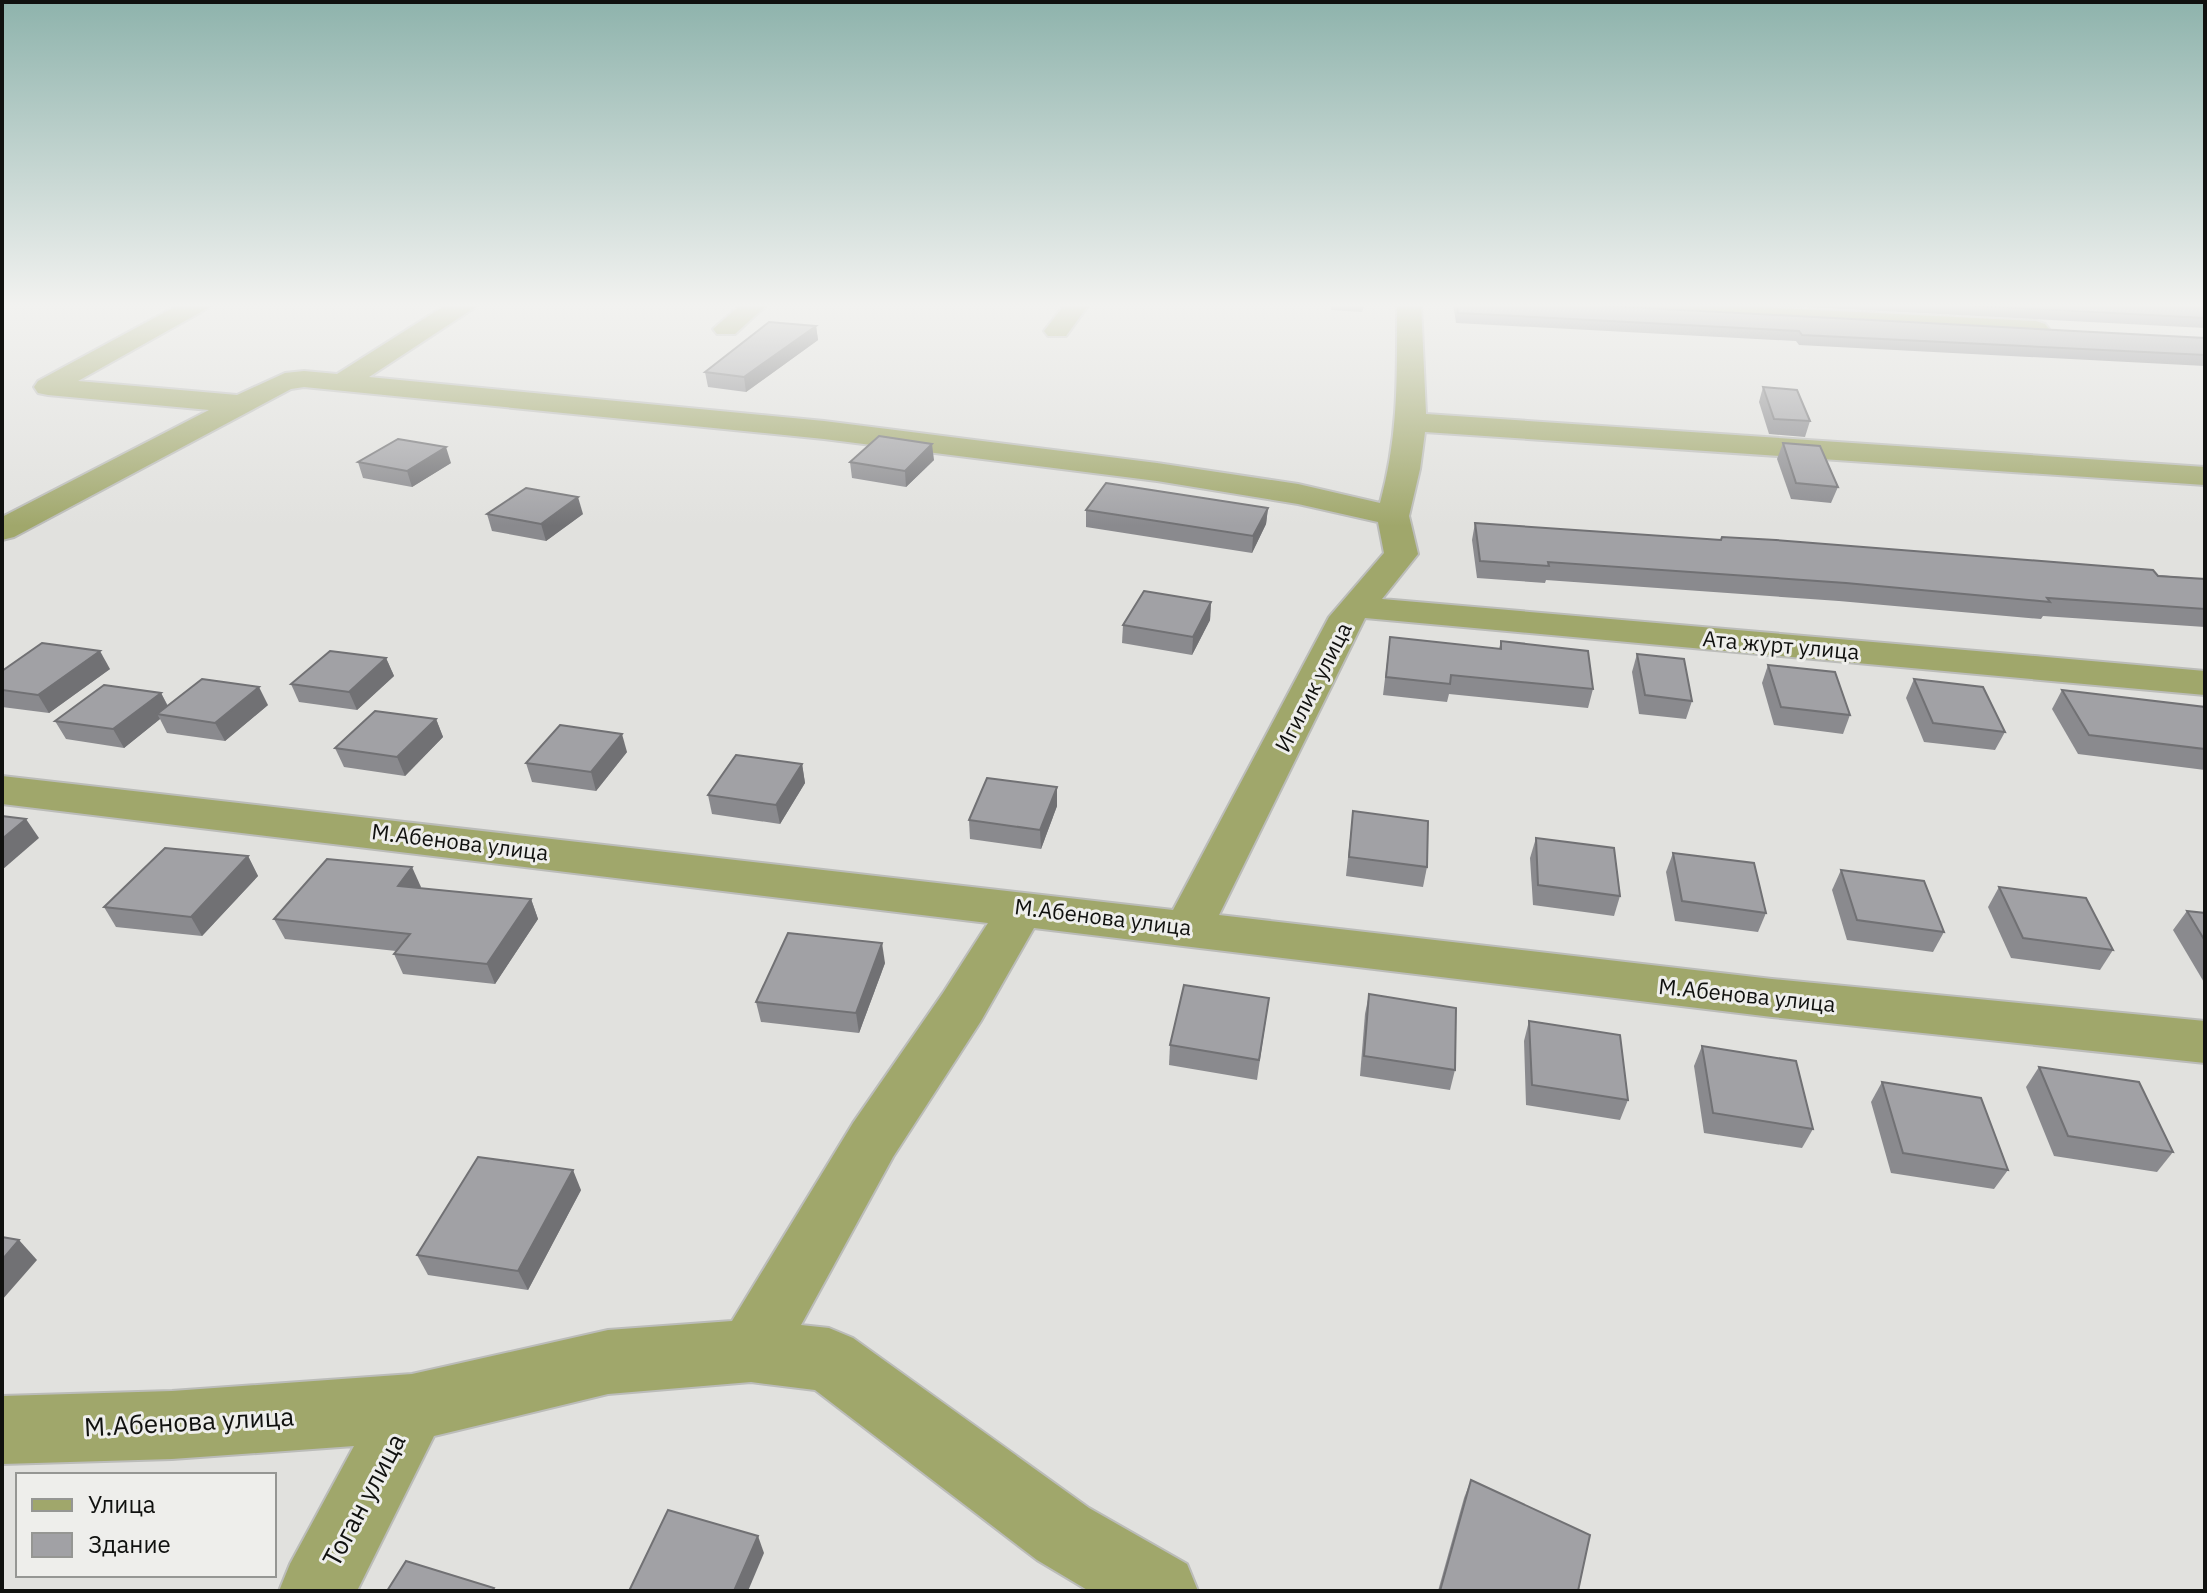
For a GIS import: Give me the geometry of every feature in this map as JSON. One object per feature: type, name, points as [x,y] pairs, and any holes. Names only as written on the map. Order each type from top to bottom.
[{"type":"street","points":[[65,377],[48,387],[242,404]]},
{"type":"street","points":[[345,381],[351,377]]},
{"type":"street","name":"Игилик улица","points":[[1189,927],[1283,748],[1327,653],[1356,606],[1401,554],[1393,516],[1405,469],[1411,422],[1410,377]]},
{"type":"street","points":[[2,530],[285,381],[345,381],[808,428],[1157,472],[1298,494],[1393,516]]},
{"type":"street","points":[[1411,422],[2205,476]]},
{"type":"street","name":"Ата журт улица","points":[[1356,606],[1401,613],[1721,638],[2205,683]]},
{"type":"street","name":"М.Абенова улица","points":[[2,790],[1189,927],[1772,998],[2205,1042]]},
{"type":"street","points":[[751,1351],[873,1140],[962,1007],[1022,908]]},
{"type":"street","name":"М.Абенова улица","points":[[2,1430],[172,1425],[412,1408],[608,1362],[751,1351],[829,1360],[1063,1534],[1160,1591]]},
{"type":"street","name":"Тоган улица","points":[[317,1591],[412,1408]]},
{"type":"building","points":[[1763,387],[1797,390],[1810,421],[1774,419]]},
{"type":"building","points":[[879,436],[932,444],[905,471],[850,462]]},
{"type":"building","points":[[398,439],[446,447],[407,471],[358,462]]},
{"type":"building","points":[[1783,443],[1820,446],[1838,487],[1796,483]]},
{"type":"building","points":[[1106,483],[1268,508],[1253,536],[1086,510]]},
{"type":"building","points":[[526,488],[578,497],[541,524],[487,514]]},
{"type":"building","points":[[1475,523],[1721,540],[1722,537],[1776,540],[2153,570],[2158,576],[2205,579],[2205,609],[2047,598],[2050,602],[1846,583],[1548,562],[1549,566],[1480,561]]},
{"type":"building","points":[[1144,591],[1211,602],[1193,637],[1123,625]]},
{"type":"building","points":[[1390,637],[1501,649],[1501,641],[1588,651],[1593,689],[1451,675],[1450,684],[1386,677]]},
{"type":"building","points":[[42,643],[100,651],[38,695],[2,690],[2,671]]},
{"type":"building","points":[[330,651],[386,658],[349,692],[291,684]]},
{"type":"building","points":[[1637,654],[1684,659],[1692,701],[1645,695]]},
{"type":"building","points":[[1768,665],[1835,672],[1850,715],[1781,707]]},
{"type":"building","points":[[202,679],[259,687],[215,723],[157,714]]},
{"type":"building","points":[[1914,679],[1983,687],[2005,732],[1933,723]]},
{"type":"building","points":[[104,685],[161,693],[113,729],[55,721]]},
{"type":"building","points":[[2062,690],[2205,707],[2205,749],[2089,735]]},
{"type":"building","points":[[375,711],[436,719],[397,757],[335,748]]},
{"type":"building","points":[[560,725],[622,734],[591,772],[526,763]]},
{"type":"building","points":[[736,755],[802,764],[776,805],[708,795]]},
{"type":"building","points":[[987,778],[1057,787],[1040,830],[969,820]]},
{"type":"building","points":[[1353,811],[1428,821],[1427,867],[1349,857]]},
{"type":"building","points":[[2,816],[26,819],[2,839]]},
{"type":"building","points":[[1536,838],[1614,848],[1620,896],[1538,885]]},
{"type":"building","points":[[165,848],[248,856],[191,917],[104,907]]},
{"type":"building","points":[[1673,853],[1754,863],[1766,913],[1682,901]]},
{"type":"building","points":[[327,859],[412,867],[398,886],[531,899],[487,964],[394,954],[410,934],[274,919]]},
{"type":"building","points":[[1841,870],[1924,881],[1944,932],[1857,920]]},
{"type":"building","points":[[1999,887],[2086,898],[2113,950],[2023,938]]},
{"type":"building","points":[[2187,911],[2205,913],[2205,941]]},
{"type":"building","points":[[788,933],[882,943],[856,1013],[756,1002]]},
{"type":"building","points":[[1184,985],[1269,998],[1259,1060],[1170,1045]]},
{"type":"building","points":[[1369,994],[1456,1008],[1455,1070],[1364,1056]]},
{"type":"building","points":[[1529,1021],[1620,1035],[1628,1100],[1532,1085]]},
{"type":"building","points":[[1702,1046],[1796,1061],[1813,1129],[1713,1113]]},
{"type":"building","points":[[2039,1067],[2139,1082],[2173,1152],[2068,1136]]},
{"type":"building","points":[[1882,1082],[1981,1098],[2008,1170],[1903,1153]]},
{"type":"building","points":[[478,1157],[573,1170],[518,1271],[417,1255]]},
{"type":"building","points":[[2,1237],[19,1240],[2,1260]]},
{"type":"building","points":[[1471,1480],[1590,1535],[1578,1591],[1440,1591]]},
{"type":"building","points":[[668,1510],[758,1536],[734,1591],[629,1591]]},
{"type":"building","points":[[406,1561],[494,1588],[492,1591],[387,1591]]}]
